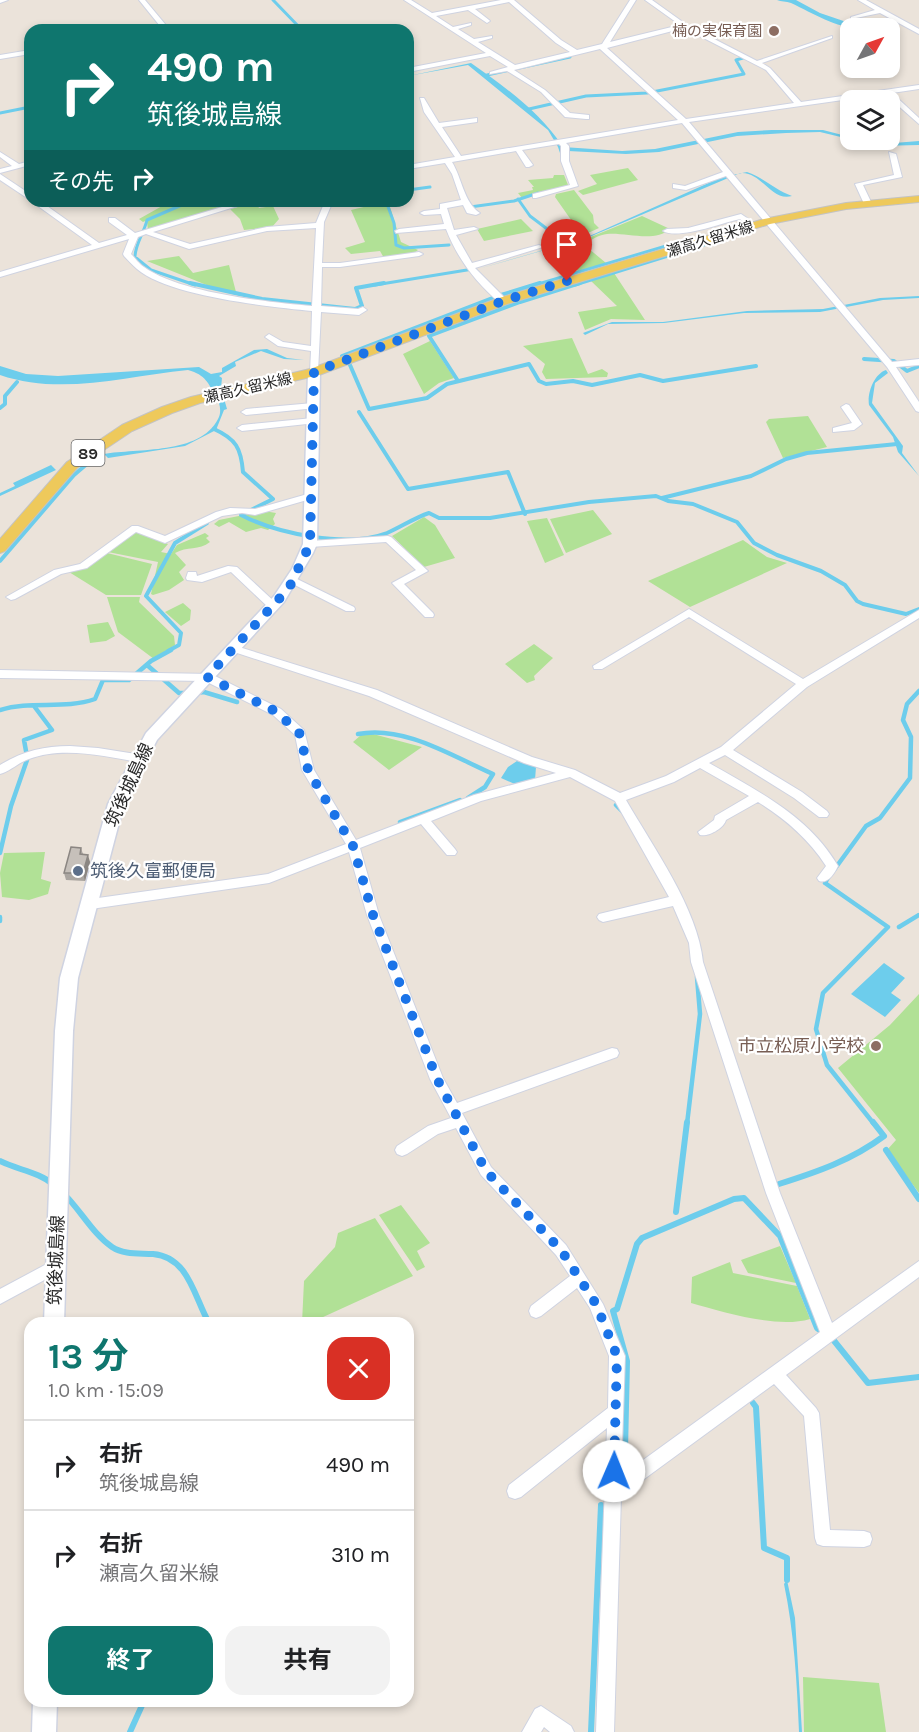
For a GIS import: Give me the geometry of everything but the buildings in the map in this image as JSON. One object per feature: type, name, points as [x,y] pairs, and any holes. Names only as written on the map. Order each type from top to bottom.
[{"type":"main road","name":"瀬高久留米線","points":[[0,548],[72,465],[98,445],[127,428],[167,410],[205,398],[314,372],[503,301],[768,221],[868,204],[919,199]]},
{"type":"street","points":[[0,1],[5,0]]},
{"type":"street","points":[[142,0],[162,24]]},
{"type":"street","points":[[407,0],[543,91],[568,115],[586,117]]},
{"type":"street","points":[[431,15],[510,0],[539,21],[550,36],[577,52]]},
{"type":"street","points":[[603,48],[633,0]]},
{"type":"street","points":[[648,0],[685,26],[768,69],[800,105]]},
{"type":"street","points":[[861,0],[919,32]]},
{"type":"street","points":[[470,8],[487,21]]},
{"type":"street","points":[[853,18],[881,11]]},
{"type":"street","points":[[452,29],[470,24]]},
{"type":"street","points":[[492,73],[577,52],[603,48],[685,26]]},
{"type":"street","points":[[757,63],[831,37]]},
{"type":"street","points":[[472,42],[490,38]]},
{"type":"street","points":[[603,48],[684,121],[890,365],[919,409]]},
{"type":"street","points":[[0,57],[24,53]]},
{"type":"street","points":[[414,69],[490,54]]},
{"type":"street","points":[[900,90],[919,87]]},
{"type":"street","points":[[422,99],[460,159]]},
{"type":"street","points":[[414,166],[684,121],[840,99]]},
{"type":"street","points":[[900,104],[919,122]]},
{"type":"street","points":[[437,126],[474,120]]},
{"type":"street","points":[[536,196],[574,186],[564,161],[566,146],[562,141]]},
{"type":"street","points":[[518,149],[529,165]]},
{"type":"street","points":[[0,153],[16,165]]},
{"type":"street","points":[[868,204],[859,184],[898,177],[892,154]]},
{"type":"street","points":[[448,161],[456,174],[465,202],[470,211],[476,213]]},
{"type":"street","points":[[0,171],[24,164]]},
{"type":"street","points":[[676,186],[686,188],[726,173]]},
{"type":"street","points":[[0,176],[24,194]]},
{"type":"street","points":[[465,202],[443,206],[450,229],[457,247],[484,285],[503,301]]},
{"type":"street","points":[[43,207],[98,246]]},
{"type":"street","points":[[0,275],[230,207]]},
{"type":"street","points":[[314,372],[320,225],[327,207]]},
{"type":"street","points":[[424,213],[444,211]]},
{"type":"street","points":[[668,231],[688,230],[741,216],[753,226]]},
{"type":"street","points":[[112,220],[134,236]]},
{"type":"street","points":[[147,232],[157,238],[181,241],[189,247],[267,229],[320,225]]},
{"type":"street","points":[[399,231],[474,230]]},
{"type":"street","points":[[134,236],[127,254],[131,262],[143,271],[217,296],[274,306],[359,312],[363,310]]},
{"type":"street","points":[[472,266],[539,247]]},
{"type":"street","points":[[318,265],[340,265],[419,255]]},
{"type":"street","points":[[269,336],[281,344],[315,349]]},
{"type":"street","points":[[890,365],[919,362]]},
{"type":"street","name":"筑後城島線","points":[[54,1317],[64,1031],[69,978],[116,804],[151,737],[273,606],[293,580],[310,544],[314,372]]},
{"type":"street","points":[[836,430],[857,424],[846,407]]},
{"type":"street","points":[[246,412],[313,413]]},
{"type":"street","points":[[242,428],[313,413]]},
{"type":"street","points":[[11,597],[58,572],[83,566],[135,528],[165,540],[216,513],[247,510],[255,512],[311,496]]},
{"type":"street","points":[[310,544],[388,539],[423,571],[397,583],[429,615]]},
{"type":"street","points":[[192,574],[191,578],[204,579],[226,568],[233,568],[273,606]]},
{"type":"street","points":[[293,580],[350,609]]},
{"type":"street","points":[[598,666],[689,612],[803,684]]},
{"type":"street","points":[[619,798],[670,779],[724,750],[803,684],[919,613]]},
{"type":"street","points":[[235,649],[373,693],[528,760],[571,773],[619,798],[677,900],[695,943],[697,962],[771,1188],[828,1333]]},
{"type":"street","points":[[0,674],[207,677],[277,712],[300,734],[308,770],[353,846],[373,915],[437,1079],[486,1171],[561,1250],[596,1304],[617,1356],[605,1732]]},
{"type":"street","points":[[0,770],[28,755],[63,750],[104,752],[138,758]]},
{"type":"street","points":[[724,750],[798,795],[823,814]]},
{"type":"street","points":[[700,763],[757,797],[808,832],[832,866],[823,878]]},
{"type":"street","points":[[91,903],[269,878],[478,798],[571,773]]},
{"type":"street","points":[[704,832],[721,821],[719,819],[757,797]]},
{"type":"street","points":[[423,819],[451,852]]},
{"type":"street","points":[[603,917],[677,900]]},
{"type":"street","points":[[402,1150],[456,1115],[612,1053]]},
{"type":"street","points":[[0,1297],[56,1266]]},
{"type":"street","points":[[614,1491],[919,1268]]},
{"type":"street","points":[[536,1311],[579,1278]]},
{"type":"street","points":[[774,1373],[811,1413],[823,1538],[864,1539]]},
{"type":"street","points":[[515,1491],[615,1412]]},
{"type":"street","points":[[44,1732],[45,1707]]},
{"type":"street","points":[[531,1732],[541,1715],[565,1732]]},
{"type":"green space","points":[[628,168],[638,180],[583,195],[578,191],[597,184],[590,175]]},
{"type":"green space","points":[[554,175],[564,175],[568,185],[522,198],[518,193],[533,190],[532,187],[534,187],[528,180],[553,178]]},
{"type":"green space","points":[[574,190],[593,215],[594,223],[599,228],[568,242],[559,232],[576,227],[555,197],[556,194]]},
{"type":"green space","points":[[160,207],[180,207],[143,222],[139,219]]},
{"type":"green space","points":[[180,207],[222,207],[148,230],[149,220]]},
{"type":"green space","points":[[273,207],[279,219],[272,227],[244,230],[240,219],[230,209]]},
{"type":"green space","points":[[364,207],[390,207],[401,242],[418,250],[414,253],[384,258],[380,251],[351,254],[345,248],[365,242],[351,210]]},
{"type":"green space","points":[[642,216],[670,229],[656,235],[607,234],[585,244],[581,241]]},
{"type":"green space","points":[[521,219],[533,231],[484,241],[477,229]]},
{"type":"green space","points":[[582,243],[606,263],[578,271],[555,251]]},
{"type":"green space","points":[[179,256],[193,273],[229,265],[236,292],[219,290],[147,261]]},
{"type":"green space","points":[[614,273],[645,320],[611,319],[585,330],[578,312],[617,306],[591,281]]},
{"type":"green space","points":[[572,338],[588,374],[602,369],[608,373],[607,377],[546,379],[542,372],[545,364],[523,346]]},
{"type":"green space","points":[[430,341],[454,378],[439,383],[424,394],[403,354]]},
{"type":"green space","points":[[808,416],[827,447],[783,458],[766,422],[769,419]]},
{"type":"green space","points":[[593,510],[612,534],[566,553],[550,519]]},
{"type":"green space","points":[[264,511],[276,513],[273,519],[275,524],[268,530],[261,528],[246,532],[229,522],[219,527],[214,524],[219,520]]},
{"type":"green space","points":[[424,517],[435,525],[455,558],[424,567],[392,536]]},
{"type":"green space","points":[[547,518],[564,555],[545,563],[527,521]]},
{"type":"green space","points":[[135,530],[168,544],[161,552],[171,554],[177,545],[205,533],[209,536],[206,538],[210,542],[202,547],[175,553],[186,565],[179,572],[184,580],[169,590],[153,595],[151,594],[158,562],[108,552]]},
{"type":"green space","points":[[743,540],[767,557],[787,563],[690,607],[648,581]]},
{"type":"green space","points":[[107,553],[152,564],[141,595],[106,595],[69,572]]},
{"type":"green space","points":[[107,597],[140,597],[139,602],[174,636],[175,645],[154,659],[118,632]]},
{"type":"green space","points":[[183,603],[191,610],[190,620],[181,626],[165,612]]},
{"type":"green space","points":[[108,622],[115,636],[106,641],[90,643],[87,625]]},
{"type":"green space","points":[[534,644],[553,658],[534,676],[535,680],[527,683],[505,664]]},
{"type":"green space","points":[[373,734],[422,747],[389,770],[353,742],[361,735]]},
{"type":"green space","points":[[45,852],[41,879],[51,882],[48,894],[29,900],[2,897],[0,873],[4,853]]},
{"type":"green space","points":[[919,994],[919,1193],[887,1150],[896,1140],[838,1068],[890,1025]]},
{"type":"green space","points":[[401,1205],[430,1243],[417,1251],[425,1267],[417,1271],[379,1215]]},
{"type":"green space","points":[[375,1218],[413,1276],[323,1317],[302,1317],[304,1281],[335,1247],[338,1233]]},
{"type":"green space","points":[[780,1246],[796,1283],[748,1273],[741,1260]]},
{"type":"green space","points":[[730,1262],[733,1273],[797,1286],[810,1319],[797,1322],[767,1321],[691,1303],[692,1277]]},
{"type":"green space","points":[[803,1677],[879,1683],[886,1732],[804,1732]]},
{"type":"water","points":[[777,0],[796,0],[820,13],[840,20],[840,25],[817,16],[791,3]]},
{"type":"water","points":[[471,63],[533,111],[563,147],[622,151],[655,149],[738,132],[772,130],[823,130],[840,134],[840,137],[820,132],[786,133],[737,136],[659,152],[626,154],[568,151],[571,186],[558,147],[548,130],[468,65],[414,75]]},
{"type":"water","points":[[919,141],[919,145],[900,145],[900,143]]},
{"type":"water","points":[[747,172],[792,196],[778,195],[754,177],[741,173]]},
{"type":"water","points":[[738,174],[587,238],[478,269],[585,238],[722,177]]},
{"type":"water","points":[[919,296],[919,298],[883,300],[820,312],[744,313],[664,323],[608,324],[585,335],[583,333],[612,322],[663,322],[747,311],[823,309],[880,298]]},
{"type":"water","points":[[267,349],[287,358],[304,360],[284,359],[261,351],[235,362],[236,366],[219,376],[222,378],[221,388],[227,409],[224,410],[216,430],[185,446],[108,458],[104,454],[167,448],[183,444],[209,431],[218,419],[220,408],[206,380],[199,374],[188,370],[94,383],[70,384],[46,384],[0,375],[0,366],[26,374],[58,376],[199,367],[211,374],[222,372],[222,368],[254,350]]},
{"type":"water","points":[[886,370],[888,373],[875,383],[872,403],[903,446],[902,453],[919,476],[898,452],[893,437],[869,405],[872,384],[878,375]]},
{"type":"water","points":[[51,465],[56,470],[0,496],[0,493],[15,486],[13,483]]},
{"type":"water","points":[[517,761],[536,767],[535,780],[517,785],[501,778],[508,767]]},
{"type":"water","points":[[884,963],[905,978],[891,993],[901,1000],[885,1017],[851,994]]},
{"type":"water","points":[[787,1580],[795,1618],[802,1732],[799,1732],[794,1657],[784,1584]]},
{"type":"waterway","points":[[273,0],[296,24]]},
{"type":"waterway","points":[[487,75],[570,57]]},
{"type":"waterway","points":[[529,109],[586,96],[647,93],[744,74],[736,60],[743,58]]},
{"type":"waterway","points":[[0,113],[24,108]]},
{"type":"waterway","points":[[414,189],[430,187]]},
{"type":"waterway","points":[[518,200],[538,193]]},
{"type":"waterway","points":[[470,207],[518,200]]},
{"type":"waterway","points":[[518,200],[530,216],[567,244]]},
{"type":"waterway","points":[[177,207],[147,220],[136,248],[135,257],[151,270],[195,285]]},
{"type":"waterway","points":[[388,207],[394,223],[396,245],[404,248],[449,245]]},
{"type":"waterway","points":[[575,285],[752,230]]},
{"type":"waterway","points":[[535,285],[676,243]]},
{"type":"waterway","points":[[375,285],[473,269]]},
{"type":"waterway","points":[[190,283],[262,299],[355,309],[362,306],[356,288],[384,283]]},
{"type":"waterway","points":[[501,295],[540,283]]},
{"type":"waterway","points":[[458,381],[429,336],[520,302],[580,283]]},
{"type":"waterway","points":[[342,356],[495,297]]},
{"type":"waterway","points":[[864,359],[894,361],[907,371],[919,366]]},
{"type":"waterway","points":[[350,365],[369,409],[427,398],[447,384],[529,364],[539,381],[546,384],[573,381],[592,385],[640,375],[663,381],[756,366]]},
{"type":"waterway","points":[[0,408],[5,404],[5,396],[17,382]]},
{"type":"waterway","points":[[359,412],[408,489],[508,472],[524,512]]},
{"type":"waterway","points":[[214,429],[236,445],[241,457],[243,472],[273,499],[241,515],[274,528],[313,537],[353,539],[387,533],[429,513],[439,518],[490,518],[524,512]]},
{"type":"waterway","points":[[662,498],[751,476],[786,459],[807,453],[897,444]]},
{"type":"waterway","points":[[0,561],[74,475],[95,457]]},
{"type":"waterway","points":[[524,512],[589,502],[656,496],[668,501],[693,504],[737,522],[754,543],[777,555],[821,571],[845,585],[857,601],[863,604],[906,614],[919,609]]},
{"type":"waterway","points":[[168,651],[179,645],[181,633],[146,596],[175,543],[207,523]]},
{"type":"waterway","points":[[0,710],[12,707],[71,704],[95,699],[103,680],[129,680],[151,661],[171,650]]},
{"type":"waterway","points":[[147,665],[179,693],[187,693]]},
{"type":"waterway","points":[[834,870],[866,826],[880,818],[910,778],[911,737],[903,720],[907,704],[919,691]]},
{"type":"waterway","points":[[196,693],[204,692],[237,702]]},
{"type":"waterway","points":[[26,751],[24,740],[52,730],[34,706]]},
{"type":"waterway","points":[[358,734],[375,732],[410,738],[493,774],[485,787],[468,798]]},
{"type":"waterway","points":[[0,853],[11,806],[27,760]]},
{"type":"waterway","points":[[400,822],[460,800]]},
{"type":"waterway","points":[[616,805],[623,812]]},
{"type":"waterway","points":[[829,876],[825,883],[888,927],[823,993],[816,1029],[827,1065],[874,1124]]},
{"type":"waterway","points":[[899,927],[919,915]]},
{"type":"waterway","points":[[687,1124],[700,1014],[697,977]]},
{"type":"waterway","points":[[676,1212],[687,1122]]},
{"type":"waterway","points":[[779,1184],[834,1164],[872,1144],[884,1136],[873,1122]]},
{"type":"waterway","points":[[886,1150],[919,1199]]},
{"type":"waterway","points":[[0,1161],[42,1177],[54,1185]]},
{"type":"waterway","points":[[65,1195],[99,1236],[112,1247],[127,1252],[153,1254],[175,1262],[189,1280],[206,1317]]},
{"type":"waterway","points":[[625,1451],[627,1361],[613,1311],[617,1309],[637,1244],[642,1238],[734,1199],[744,1198],[780,1236],[817,1328],[824,1333]]},
{"type":"waterway","points":[[831,1337],[868,1383],[919,1377]]},
{"type":"waterway","points":[[753,1403],[756,1407],[764,1548],[787,1558],[787,1580]]},
{"type":"waterway","points":[[591,1732],[601,1505]]},
{"type":"waterway","points":[[130,1732],[141,1707]]},
{"type":"place","name":"楠の実保育園","points":[[774,31]]},
{"type":"place","name":"筑後久富郵便局","points":[[78,871]]},
{"type":"place","name":"市立松原小学校","points":[[876,1046]]},
{"type":"route","points":[[567,281],[503,301],[314,372],[310,544],[302,565],[289,588],[207,677],[277,712],[300,734],[308,770],[353,846],[373,915],[437,1079],[486,1171],[561,1250],[596,1304],[617,1356],[614,1471]]}]
